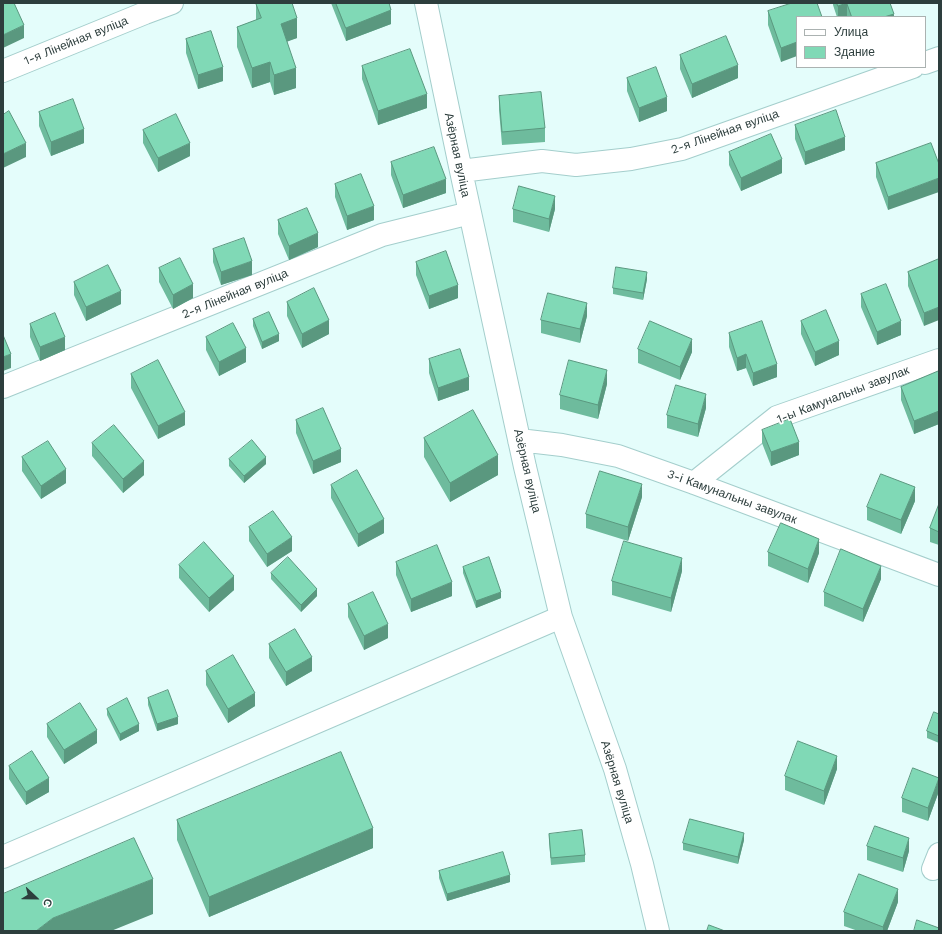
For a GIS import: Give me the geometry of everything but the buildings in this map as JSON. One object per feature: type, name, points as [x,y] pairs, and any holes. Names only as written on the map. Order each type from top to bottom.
[{"type":"street","name":"1-я Лінейная вуліца","points":[[3,71],[172,3]]},
{"type":"street","name":"Азёрная вуліца","points":[[426,3],[460,171],[519,440],[561,617],[615,769],[642,864],[658,931]]},
{"type":"street","points":[[926,63],[939,58]]},
{"type":"street","name":"2-я Лінейная вуліца","points":[[460,171],[542,161],[576,165],[631,159],[682,149],[910,68]]},
{"type":"street","name":"2-я Лінейная вуліца","points":[[3,387],[382,235],[470,213]]},
{"type":"street","name":"1-ы Камунальны завулак","points":[[694,483],[777,417],[939,360]]},
{"type":"street","name":"3-і Камунальны завулак","points":[[519,440],[562,445],[618,456],[939,575]]},
{"type":"street","points":[[3,857],[561,617]]}]
